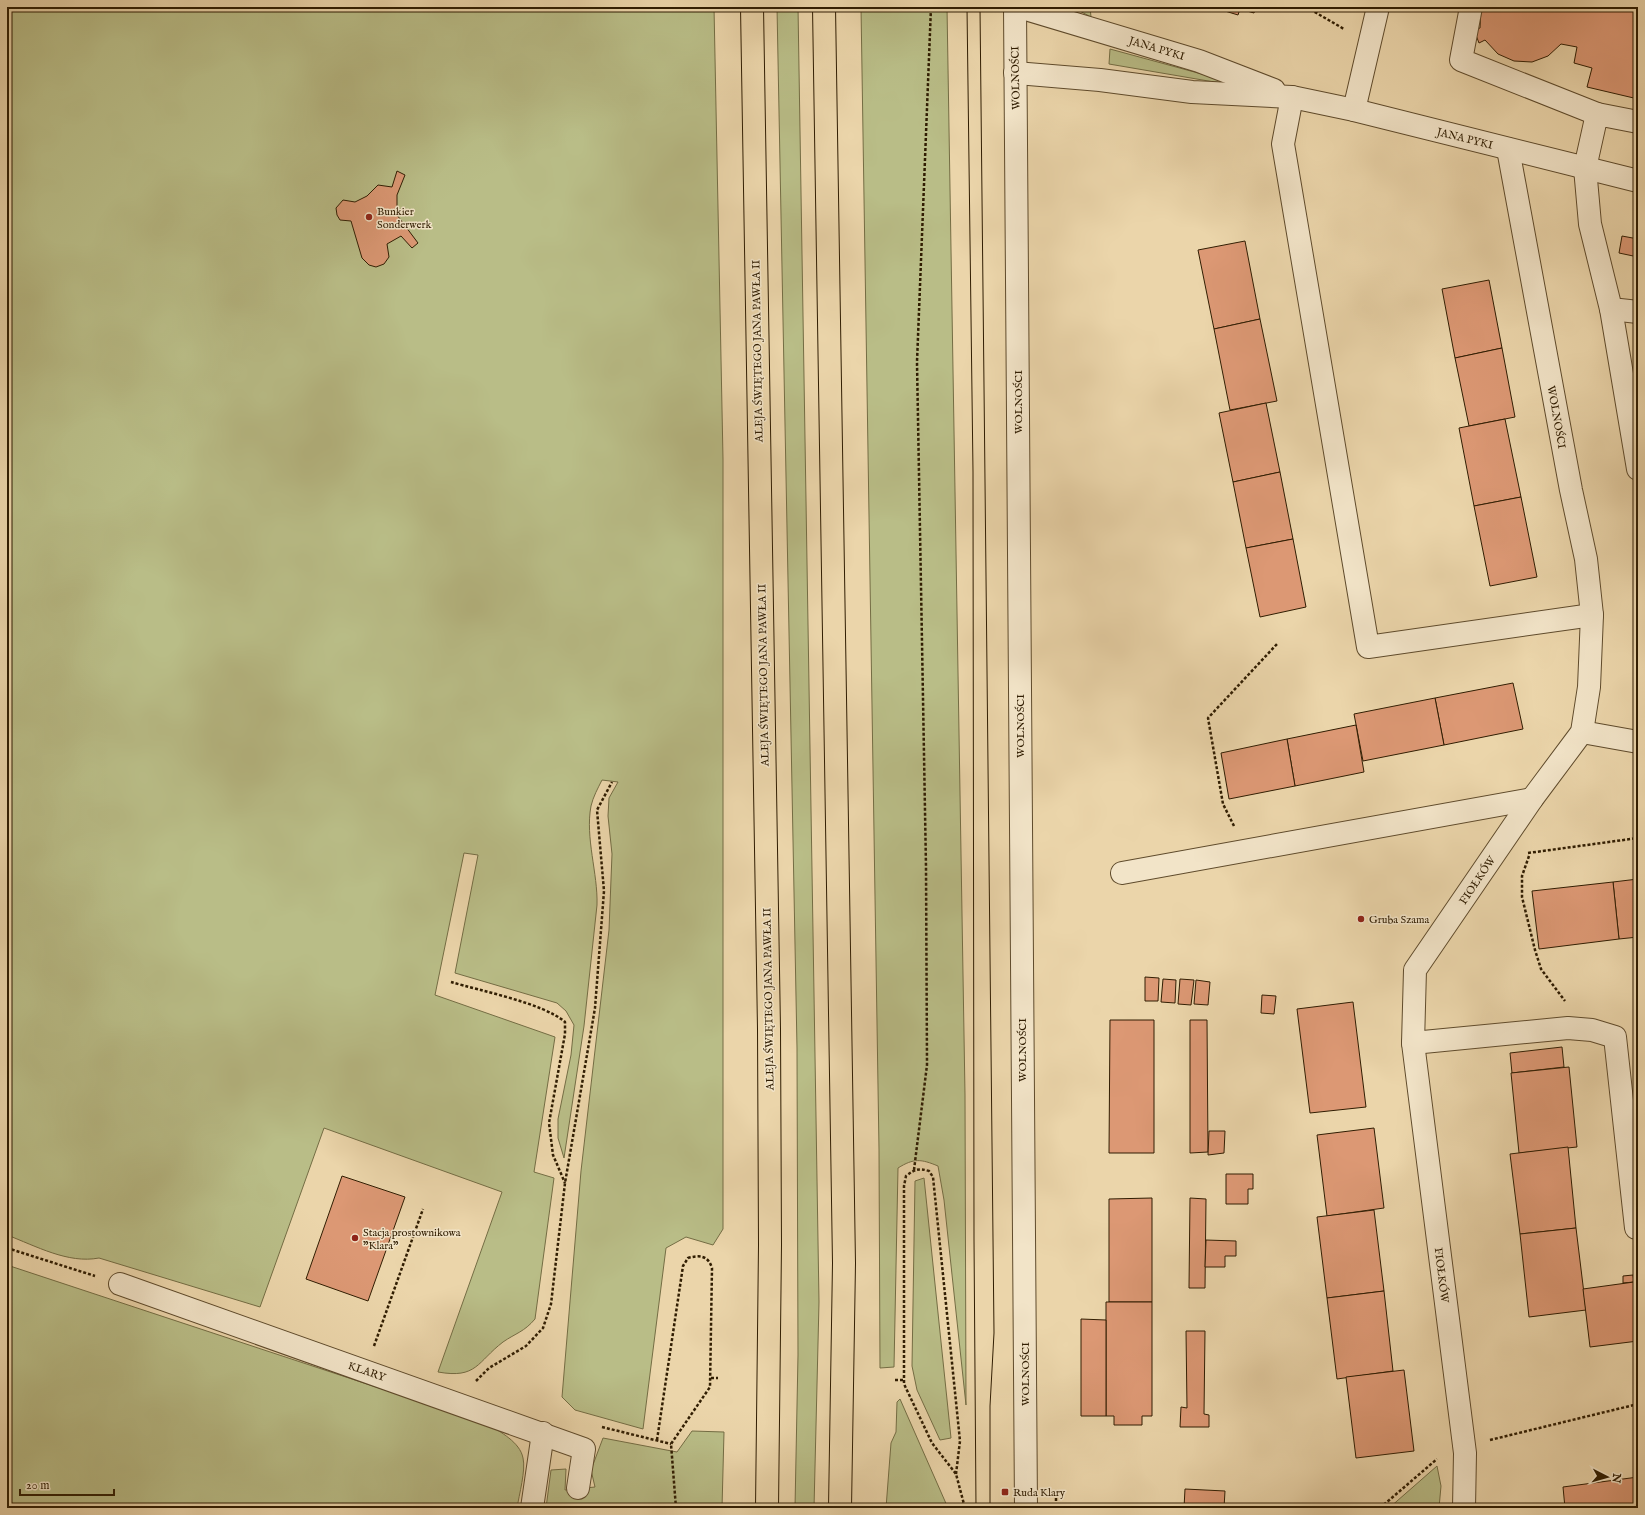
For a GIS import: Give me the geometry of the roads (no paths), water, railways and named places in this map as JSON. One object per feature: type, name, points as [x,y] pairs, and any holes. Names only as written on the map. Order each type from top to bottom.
[{"type":"main road","name":"ALEJA ŚWIĘTEGO JANA PAWŁA II","points":[[752,7],[769,1013],[770,1344],[768,1463]]},
{"type":"main road","points":[[824,7],[844,1255],[840,1508]]},
{"type":"main road","points":[[760,1508],[768,1463]]},
{"type":"main road","points":[[767,1508],[768,1463]]},
{"type":"street","name":"WOLNOŚCI","points":[[1015,7],[1026,1508]]},
{"type":"street","name":"JANA PYKI","points":[[1019,7],[1199,61],[1292,97]]},
{"type":"street","points":[[1354,110],[1378,7]]},
{"type":"street","points":[[1471,7],[1461,60],[1597,114],[1638,122]]},
{"type":"street","name":"JANA PYKI","points":[[1015,73],[1100,80],[1192,92],[1292,97],[1354,110],[1638,181]]},
{"type":"street","points":[[1292,97],[1283,144],[1368,647],[1592,615]]},
{"type":"street","points":[[1597,114],[1585,168],[1590,224],[1611,309],[1638,469]]},
{"type":"street","name":"WOLNOŚCI","points":[[1508,149],[1571,490],[1586,559],[1592,615],[1590,687]]},
{"type":"street","points":[[1611,309],[1638,312]]},
{"type":"street","name":"FIOŁKÓW","points":[[1464,1508],[1464,1447],[1413,1042],[1415,970],[1532,799],[1582,732],[1590,687]]},
{"type":"street","points":[[1582,732],[1638,742]]},
{"type":"street","points":[[1122,873],[1532,799]]},
{"type":"street","points":[[1413,1042],[1568,1028],[1585,1030],[1615,1037],[1636,1228],[1638,1228]]},
{"type":"street","name":"KLARY","points":[[120,1284],[543,1433],[584,1449],[578,1488]]},
{"type":"street","points":[[532,1508],[543,1433]]},
{"type":"tram line","points":[[967,7],[973,472],[974,1239],[976,1508]]},
{"type":"tram line","points":[[980,7],[994,1333],[990,1406],[990,1508]]},
{"type":"place","name":"Bunkier Sonderwerk","points":[[369,217]]},
{"type":"place","name":"Gruba Szama","points":[[1361,919]]},
{"type":"place","name":"Stacja prostownikowa \"Klara\"","points":[[355,1238]]},
{"type":"place","name":"Ruda Klary","points":[[1005,1492]]}]
